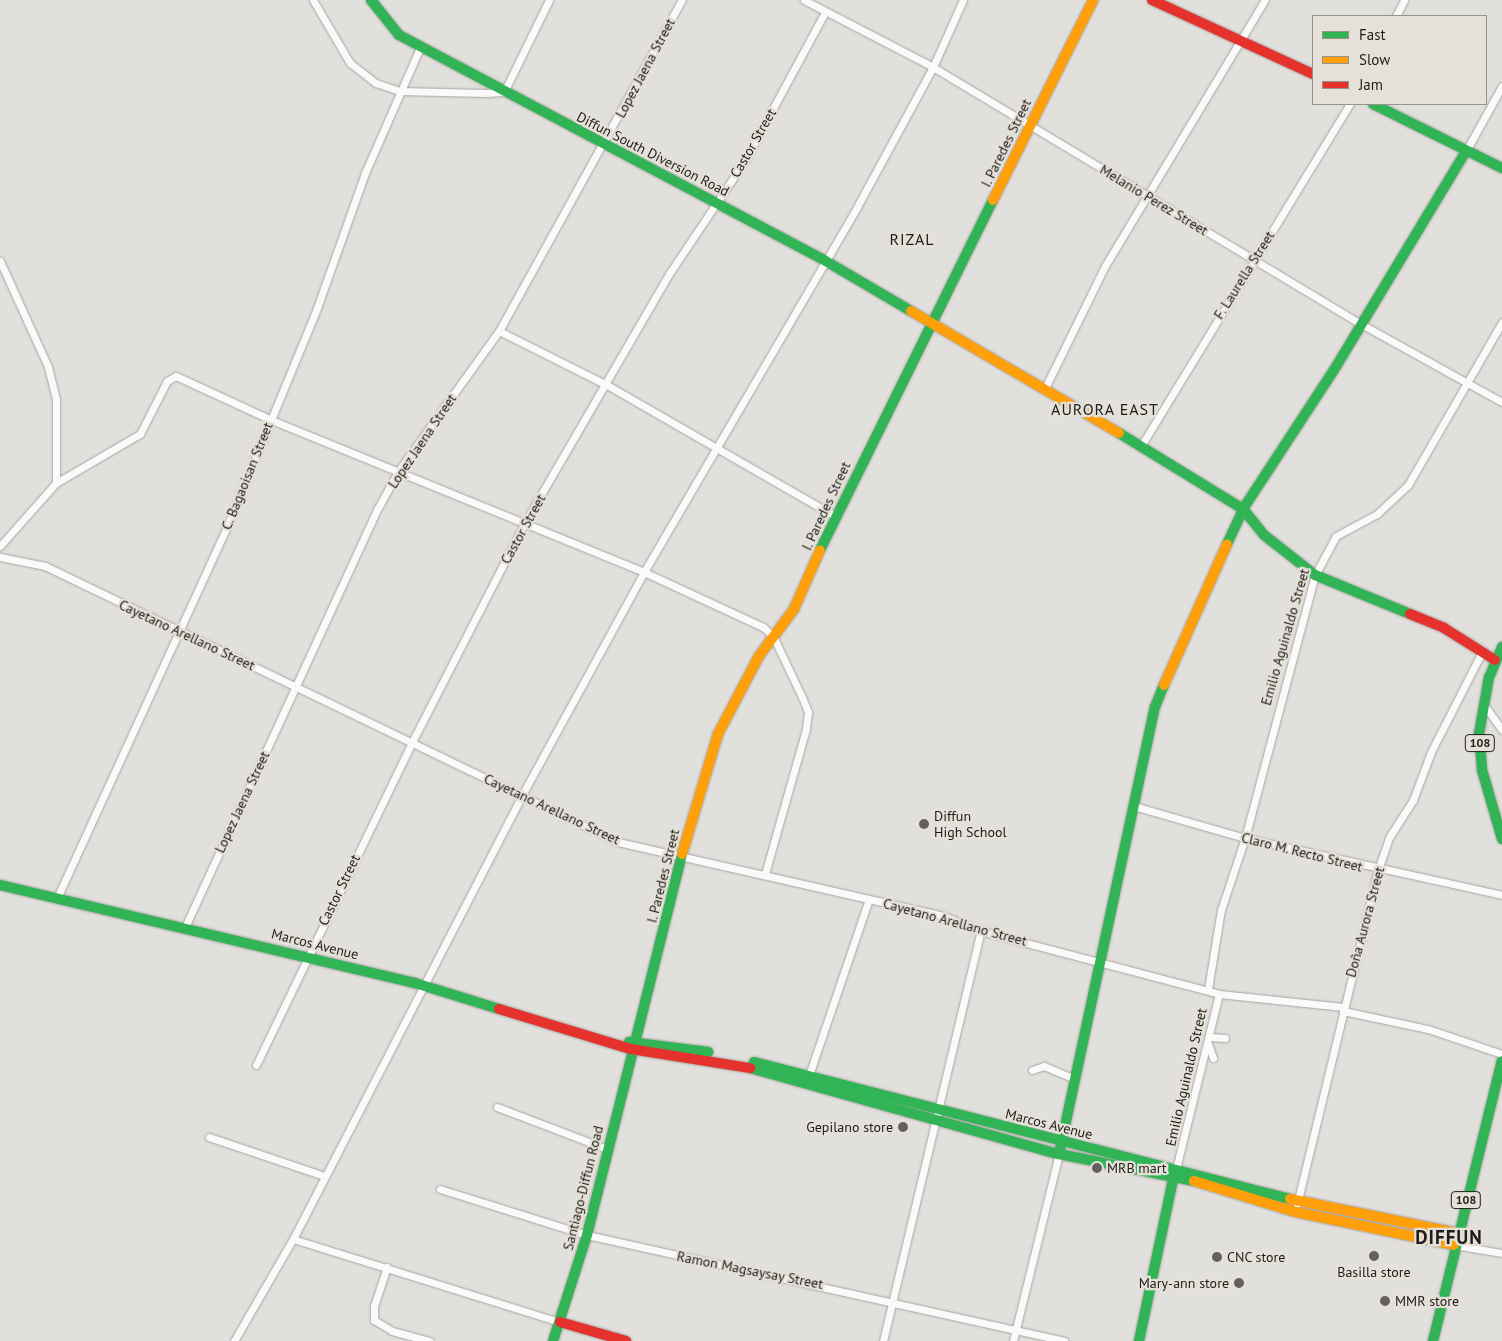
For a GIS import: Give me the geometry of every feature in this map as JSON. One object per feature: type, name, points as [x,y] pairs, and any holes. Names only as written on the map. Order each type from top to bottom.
[{"type":"street","points":[[313,0],[350,63],[376,83],[399,91],[504,92],[549,0]]},
{"type":"street","name":"Diffun South Diversion Road","points":[[371,0],[390,28],[420,48],[605,142],[824,260],[1141,446],[1243,509],[1264,535],[1315,575],[1423,619],[1483,650],[1499,662]]},
{"type":"street","name":"Lopez Jaena Street","points":[[185,927],[296,685],[399,470],[499,331],[682,0]]},
{"type":"street","name":"Melanio Perez Street","points":[[804,0],[933,67],[1361,324],[1502,402]]},
{"type":"street","points":[[234,1341],[293,1239],[420,984],[522,795],[644,572],[716,450],[933,67],[963,0]]},
{"type":"street","name":"I. Paredes Street","points":[[632,1045],[718,734],[773,636],[794,610],[835,516],[1093,0]]},
{"type":"street","points":[[1153,0],[1244,39],[1312,73]]},
{"type":"street","points":[[1044,390],[1105,266],[1244,39],[1264,0]]},
{"type":"street","points":[[1396,15],[1404,0]]},
{"type":"street","name":"Castor Street","points":[[256,1065],[412,742],[524,524],[607,385],[669,274],[718,202],[825,12]]},
{"type":"street","name":"C. Bagaoisan Street","points":[[57,898],[226,529],[399,91],[420,48]]},
{"type":"street","points":[[1013,1341],[1059,1154],[1098,960],[1155,707],[1218,555],[1243,509],[1361,324],[1466,150],[1502,86]]},
{"type":"street","name":"F. Laurella Street","points":[[1141,446],[1349,105]]},
{"type":"street","points":[[1375,105],[1502,168]]},
{"type":"street","points":[[0,261],[48,367],[56,400],[56,483]]},
{"type":"street","name":"Emilio Aguinaldo Street","points":[[1208,989],[1221,910],[1245,838],[1315,575],[1336,536],[1396,500],[1502,322]]},
{"type":"street","points":[[499,331],[607,385],[716,450],[835,516]]},
{"type":"street","points":[[0,546],[56,483],[140,434],[167,382],[176,376],[269,419],[399,470],[524,524],[644,572],[764,627],[773,636],[808,712],[765,874]]},
{"type":"street","name":"Cayetano Arellano Street","points":[[0,557],[45,566],[178,633],[296,685],[618,842],[684,855],[944,916],[981,931],[1208,989],[1219,994],[1343,1009],[1428,1029],[1502,1054]]},
{"type":"street","name":"108","points":[[1502,647],[1499,662],[1484,704],[1482,770],[1502,839]]},
{"type":"street","name":"Doña Aurora Street","points":[[1296,1212],[1297,1200],[1378,870],[1390,836],[1413,800],[1483,650]]},
{"type":"street","points":[[1484,704],[1502,730]]},
{"type":"street","name":"Claro M. Recto Street","points":[[1134,806],[1245,838],[1378,870],[1502,895]]},
{"type":"street","name":"Marcos Avenue","points":[[0,885],[185,927],[420,984],[620,1044],[808,1077],[1176,1172],[1457,1234],[1468,1244]]},
{"type":"street","points":[[808,1077],[869,899]]},
{"type":"street","points":[[883,1341],[938,1122],[938,1110],[981,931]]},
{"type":"street","name":"Emilio Aguinaldo Street","points":[[1140,1341],[1176,1172],[1219,994]]},
{"type":"street","points":[[1212,1058],[1209,1040],[1225,1038]]},
{"type":"street","name":"Santiago-Diffun Road","points":[[553,1341],[587,1235],[632,1045]]},
{"type":"street","name":"108","points":[[1433,1341],[1454,1245],[1502,1061]]},
{"type":"street","points":[[1032,1070],[1044,1066],[1074,1079]]},
{"type":"street","name":"Marcos Avenue","points":[[808,1077],[938,1122],[1059,1154],[1176,1172],[1296,1212],[1454,1245],[1468,1244],[1502,1253]]},
{"type":"street","points":[[497,1107],[607,1148]]},
{"type":"street","points":[[209,1136],[324,1176]]},
{"type":"street","name":"Ramon Magsaysay Street","points":[[440,1189],[587,1235],[893,1300],[1064,1341]]},
{"type":"street","points":[[293,1239],[626,1341]]},
{"type":"street","points":[[387,1267],[374,1306],[374,1320],[392,1331],[430,1341]]},
{"type":"traffic: fast","points":[[371,0],[399,35],[824,260],[911,311]]},
{"type":"traffic: fast","points":[[1375,105],[1502,168]]},
{"type":"traffic: fast","points":[[1227,544],[1243,509],[1334,370],[1466,151]]},
{"type":"traffic: fast","points":[[820,550],[993,200]]},
{"type":"traffic: fast","points":[[1119,433],[1243,509],[1264,535],[1315,575],[1410,614]]},
{"type":"traffic: fast","points":[[1502,647],[1489,677],[1479,734],[1482,770],[1502,839]]},
{"type":"traffic: fast","points":[[1059,1154],[1155,707],[1164,685]]},
{"type":"traffic: fast","points":[[553,1341],[587,1235],[682,854]]},
{"type":"traffic: fast","points":[[0,885],[415,983],[499,1009]]},
{"type":"traffic: fast","points":[[629,1042],[708,1052]]},
{"type":"traffic: fast","points":[[1433,1341],[1502,1061]]},
{"type":"traffic: fast","points":[[754,1062],[1290,1199]]},
{"type":"traffic: fast","points":[[750,1068],[1059,1154],[1194,1181]]},
{"type":"traffic: fast","points":[[1139,1341],[1174,1175]]},
{"type":"traffic: slow","points":[[993,200],[1093,0]]},
{"type":"traffic: slow","points":[[911,311],[1119,433]]},
{"type":"traffic: slow","points":[[1164,685],[1227,544]]},
{"type":"traffic: slow","points":[[682,854],[718,734],[759,656],[794,609],[820,550]]},
{"type":"traffic: slow","points":[[1194,1181],[1296,1212],[1454,1245]]},
{"type":"traffic: slow","points":[[1290,1199],[1457,1233]]},
{"type":"traffic: jam","points":[[1152,0],[1312,74]]},
{"type":"traffic: jam","points":[[1410,614],[1444,628],[1495,660]]},
{"type":"traffic: jam","points":[[499,1009],[631,1049],[750,1068]]},
{"type":"traffic: jam","points":[[560,1322],[626,1341]]},
{"type":"place","name":"Diffun High School","points":[[924,824]]},
{"type":"place","name":"Gepilano store","points":[[903,1127]]},
{"type":"place","name":"MRB mart","points":[[1097,1168]]},
{"type":"place","name":"Basilla store","points":[[1374,1256]]},
{"type":"place","name":"CNC store","points":[[1217,1257]]},
{"type":"place","name":"Mary-ann store","points":[[1239,1283]]},
{"type":"place","name":"MMR store","points":[[1385,1301]]},
{"type":"district","name":"RIZAL","points":[[912,239]]},
{"type":"district","name":"AURORA EAST","points":[[1105,409]]},
{"type":"district","name":"DIFFUN","points":[[1449,1238]]}]
